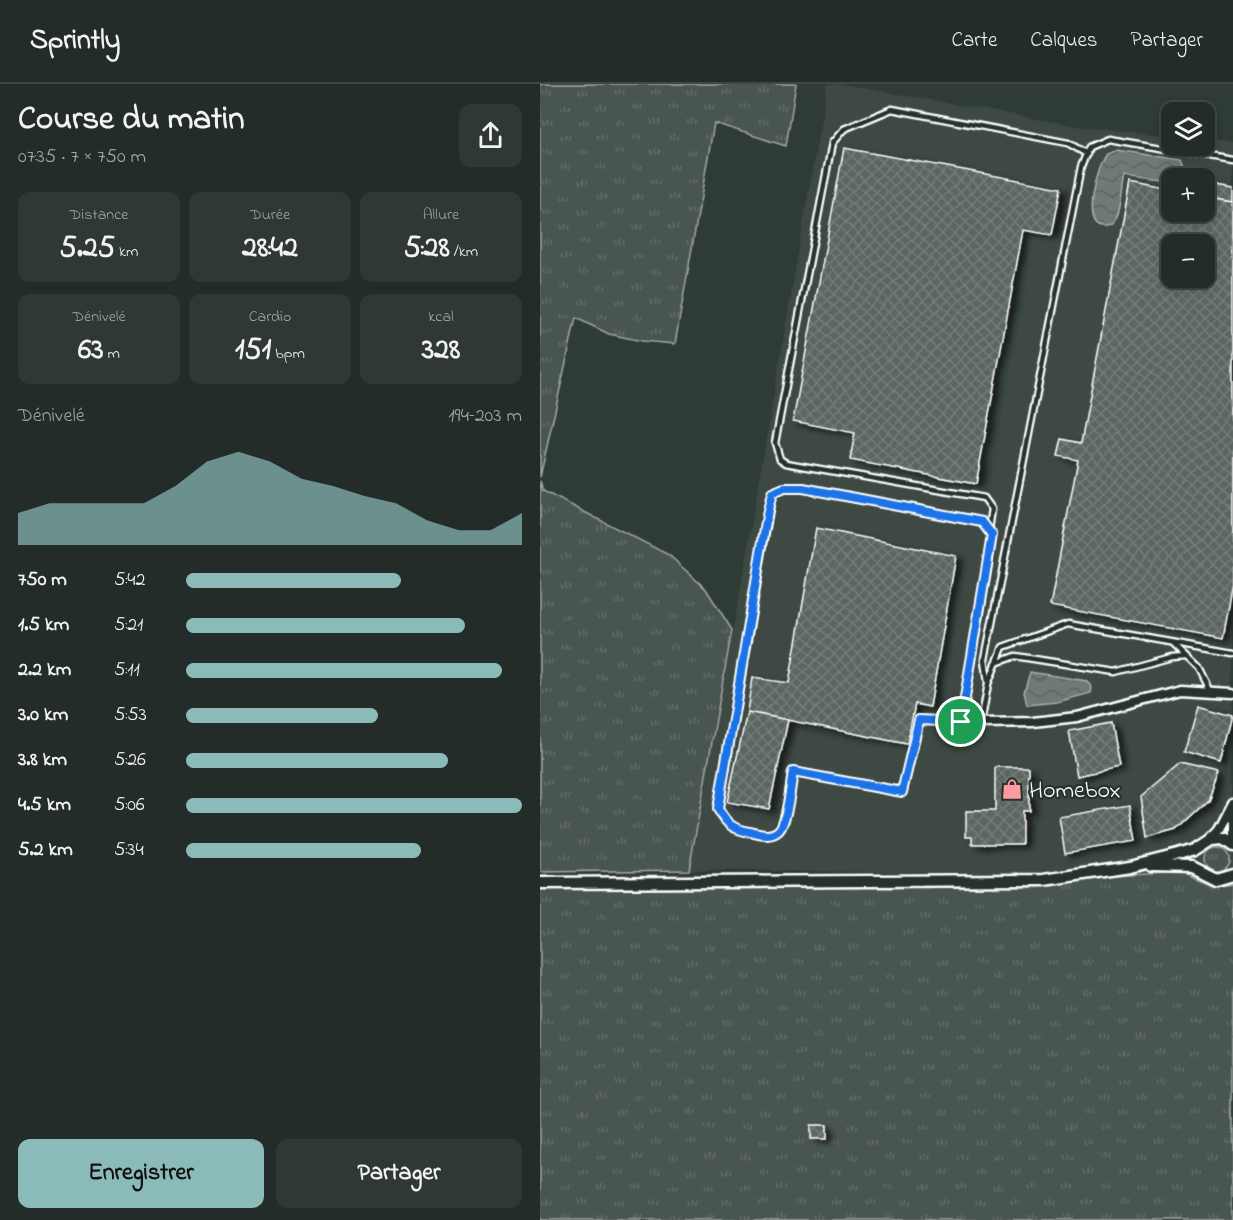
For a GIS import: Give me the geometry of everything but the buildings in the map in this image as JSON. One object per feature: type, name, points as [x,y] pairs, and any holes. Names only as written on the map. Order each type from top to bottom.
[{"type":"street","points":[[981,723],[1033,722],[1077,717],[1170,692],[1210,690],[1233,693]]},
{"type":"street","points":[[1202,872],[1197,859],[1205,843],[1219,829],[1233,803]]},
{"type":"street","points":[[540,884],[1044,880],[1130,867],[1188,852],[1205,843],[1222,838],[1232,844],[1233,803]]},
{"type":"street","points":[[1130,867],[1184,866],[1202,872],[1213,879],[1232,874]]},
{"type":"lane","points":[[989,529],[992,509],[984,498],[786,463],[776,452],[775,443],[832,143],[844,129],[892,109],[1068,143],[1086,154]]},
{"type":"lane","points":[[988,684],[985,659],[1081,167],[1089,147],[1108,139],[1233,160]]},
{"type":"lane","points":[[961,722],[990,553],[992,535],[989,529],[982,522],[803,488],[784,488],[772,493],[718,809],[726,824],[737,830],[767,836],[778,831],[783,824],[793,772],[902,792],[919,720],[981,723],[988,684],[1003,647],[1068,624],[1233,653]]},
{"type":"lane","points":[[1172,642],[1198,668],[1210,690]]},
{"type":"lane","points":[[996,663],[1015,657],[1116,672],[1172,657],[1186,656]]},
{"type":"shaded area","points":[[827,84],[841,84],[1077,126],[1161,135],[1161,156],[1215,156],[1215,141],[1233,143],[1233,882],[942,873],[689,870],[734,626]]},
{"type":"green space","points":[[540,84],[796,84],[786,146],[714,123],[675,344],[642,341],[609,334],[576,318],[540,477]]},
{"type":"green space","points":[[540,481],[543,491],[669,555],[706,589],[732,630],[689,870],[540,872]]},
{"type":"green space","points":[[1217,847],[1225,851],[1229,859],[1225,867],[1217,871],[1209,867],[1205,859],[1209,851]]},
{"type":"green space","points":[[1181,872],[1214,886],[1233,883],[1233,1220],[540,1220],[540,883],[1044,880]]},
{"type":"water","points":[[1116,150],[1182,160],[1185,168],[1161,168],[1161,182],[1124,177],[1116,218],[1111,225],[1101,227],[1095,223],[1091,205],[1095,181],[1106,154]]},
{"type":"water","points":[[1030,672],[1087,681],[1092,688],[1091,693],[1057,702],[1027,705],[1024,692]]},
{"type":"place","name":"Homebox","points":[[1012,789]]},
{"type":"route","points":[[784,488],[803,488],[982,522],[989,529],[992,535],[990,553],[961,722],[919,720],[902,792],[793,772],[783,824],[778,831],[767,836],[737,830],[726,824],[718,809],[772,493],[784,488]]}]
